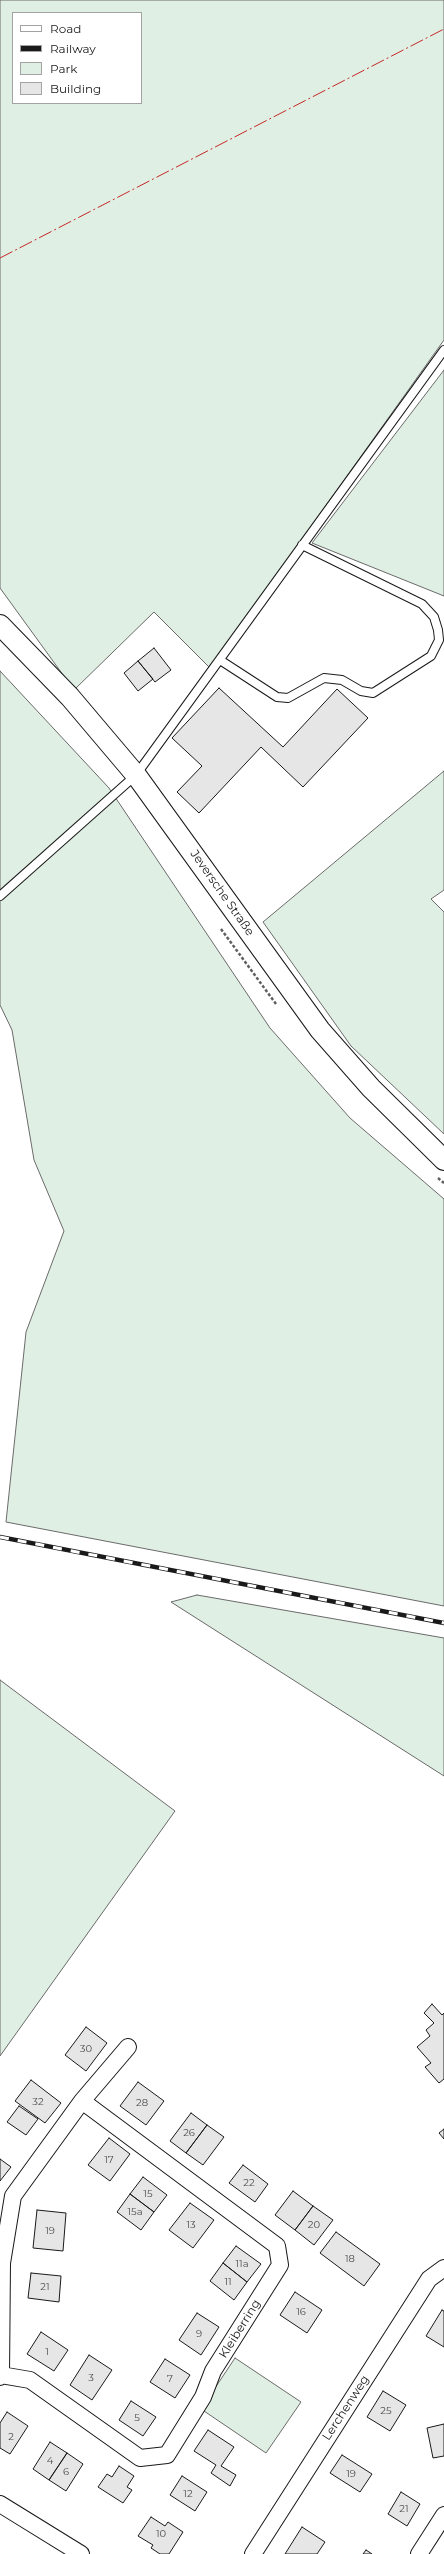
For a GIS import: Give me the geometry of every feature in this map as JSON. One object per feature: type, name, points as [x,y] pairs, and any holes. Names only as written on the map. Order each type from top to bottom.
[{"type":"street","name":"Jeversche Straße","points":[[0,625],[70,698],[136,775],[320,1030],[371,1088],[444,1160]]},
{"type":"street","name":"Kleiberring","points":[[82,2101],[277,2246],[280,2265],[213,2371],[203,2397],[167,2455],[140,2458],[30,2380],[1,2376],[1,2263],[13,2196],[82,2101],[128,2047]]},
{"type":"street","name":"Lerchenweg","points":[[253,2554],[429,2279],[444,2268]]},
{"type":"street","points":[[0,2504],[81,2554]]},
{"type":"street","points":[[419,2554],[444,2515]]},
{"type":"lane","points":[[0,896],[136,775],[444,350]]},
{"type":"lane","points":[[220,660],[277,697],[288,698],[324,678],[342,680],[360,691],[373,693],[431,656],[439,640],[438,630],[434,618],[422,604],[302,545]]},
{"type":"green space","points":[[0,0],[444,0],[444,340],[210,668],[154,612],[74,690],[0,588]]},
{"type":"green space","points":[[444,370],[444,596],[312,543]]},
{"type":"green space","points":[[0,671],[109,788],[270,1028],[350,1118],[444,1199],[444,1606],[6,1522],[26,1332],[64,1231],[34,1160],[12,1030],[0,1005]]},
{"type":"green space","points":[[444,771],[444,890],[431,899],[444,912],[444,1134],[351,1046],[263,922]]},
{"type":"green space","points":[[197,1595],[444,1638],[444,1776],[171,1602]]},
{"type":"green space","points":[[0,1680],[175,1811],[0,2056]]},
{"type":"green space","points":[[235,2358],[301,2402],[266,2453],[201,2409]]},
{"type":"building","points":[[154,648],[171,670],[155,682],[138,661]]},
{"type":"building","points":[[138,661],[153,679],[138,691],[124,673]]},
{"type":"building","points":[[219,688],[283,747],[337,689],[368,718],[303,787],[261,747],[199,813],[177,792],[202,766],[172,738]]},
{"type":"building","points":[[432,2004],[442,2015],[444,2013],[444,2079],[439,2083],[425,2067],[431,2063],[417,2047],[430,2036],[426,2030],[434,2023],[424,2013]]},
{"type":"building","points":[[86,2027],[107,2043],[86,2071],[65,2055]]},
{"type":"building","points":[[31,2080],[61,2103],[45,2123],[15,2101]]},
{"type":"building","points":[[138,2082],[164,2101],[146,2125],[120,2106]]},
{"type":"building","points":[[19,2106],[38,2119],[26,2135],[7,2122]]},
{"type":"building","points":[[191,2113],[207,2125],[186,2153],[170,2141]]},
{"type":"building","points":[[207,2125],[224,2137],[203,2165],[186,2153]]},
{"type":"building","points":[[444,2129],[444,2139],[439,2133]]},
{"type":"building","points":[[109,2138],[130,2154],[110,2181],[88,2165]]},
{"type":"building","points":[[0,2159],[11,2167],[0,2181]]},
{"type":"building","points":[[243,2165],[268,2184],[255,2202],[229,2183]]},
{"type":"building","points":[[143,2177],[167,2195],[154,2212],[130,2194]]},
{"type":"building","points":[[293,2191],[313,2206],[295,2230],[275,2215]]},
{"type":"building","points":[[130,2194],[154,2212],[141,2230],[117,2212]]},
{"type":"building","points":[[190,2203],[214,2220],[193,2248],[169,2230]]},
{"type":"building","points":[[313,2206],[333,2220],[314,2245],[295,2230]]},
{"type":"building","points":[[37,2210],[66,2213],[63,2251],[33,2248]]},
{"type":"building","points":[[336,2232],[380,2264],[364,2286],[320,2253]]},
{"type":"building","points":[[236,2246],[261,2264],[247,2282],[223,2263]]},
{"type":"building","points":[[223,2263],[247,2282],[234,2300],[210,2281]]},
{"type":"building","points":[[31,2273],[61,2276],[59,2302],[28,2298]]},
{"type":"building","points":[[295,2292],[322,2310],[307,2333],[280,2315]]},
{"type":"building","points":[[442,2310],[444,2311],[444,2347],[426,2336]]},
{"type":"building","points":[[197,2313],[219,2327],[201,2355],[179,2340]]},
{"type":"building","points":[[41,2332],[68,2350],[54,2371],[27,2354]]},
{"type":"building","points":[[89,2355],[112,2370],[92,2400],[70,2385]]},
{"type":"building","points":[[165,2359],[190,2375],[175,2398],[150,2382]]},
{"type":"building","points":[[383,2391],[406,2405],[390,2431],[367,2417]]},
{"type":"building","points":[[131,2401],[156,2417],[143,2436],[119,2420]]},
{"type":"building","points":[[7,2412],[28,2426],[10,2454],[0,2448],[0,2423]]},
{"type":"building","points":[[444,2424],[444,2456],[433,2458],[427,2428]]},
{"type":"building","points":[[208,2430],[234,2447],[221,2466],[236,2475],[230,2486],[211,2473],[216,2465],[194,2451]]},
{"type":"building","points":[[50,2442],[67,2453],[49,2480],[33,2469]]},
{"type":"building","points":[[67,2453],[83,2464],[66,2491],[49,2480]]},
{"type":"building","points":[[342,2455],[372,2474],[360,2492],[330,2473]]},
{"type":"building","points":[[119,2466],[134,2476],[127,2487],[132,2490],[123,2503],[98,2487],[107,2474],[112,2477]]},
{"type":"building","points":[[182,2476],[207,2492],[195,2511],[170,2495]]},
{"type":"building","points":[[401,2492],[420,2504],[407,2526],[388,2514]]},
{"type":"building","points":[[151,2517],[165,2526],[168,2522],[183,2532],[169,2554],[160,2554],[151,2548],[153,2545],[138,2536]]},
{"type":"building","points":[[302,2527],[325,2542],[317,2554],[285,2554]]},
{"type":"building","points":[[366,2550],[372,2554],[363,2554]]},
{"type":"railway","points":[[0,1537],[444,1623]]},
{"type":"power","points":[[0,258],[444,29]]}]
